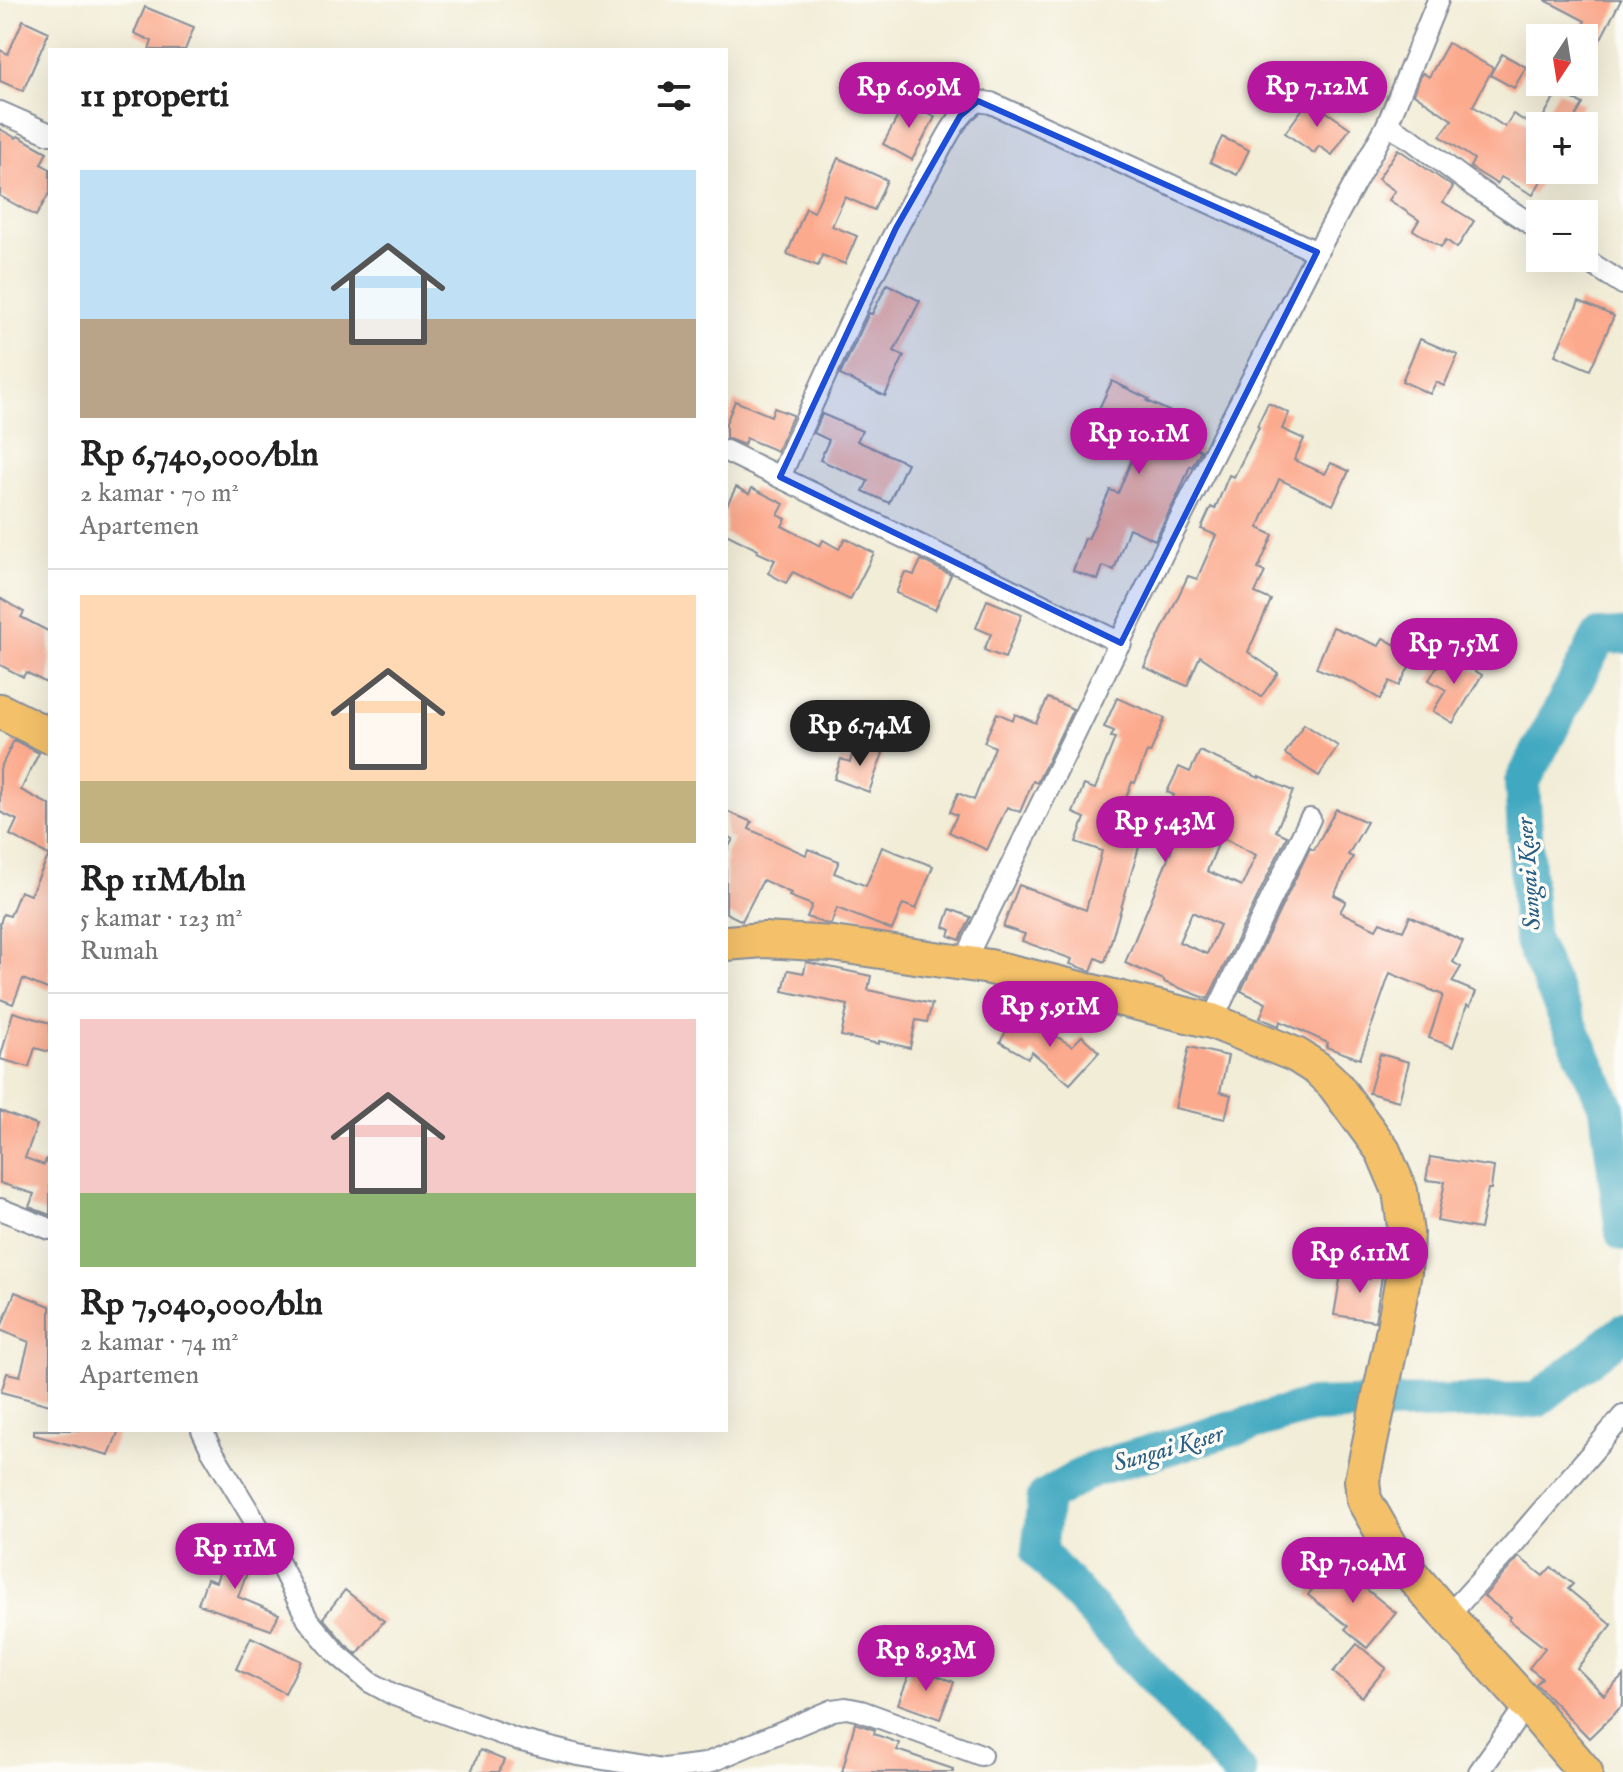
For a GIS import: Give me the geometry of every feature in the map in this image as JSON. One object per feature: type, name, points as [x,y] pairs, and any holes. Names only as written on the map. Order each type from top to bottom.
[{"type":"highway","points":[[0,711],[48,735]]},
{"type":"highway","points":[[728,943],[764,940],[833,944],[964,962],[1212,1021],[1296,1055],[1334,1084],[1383,1151],[1400,1191],[1406,1233],[1404,1272],[1362,1480],[1364,1500],[1398,1559],[1585,1772]]},
{"type":"street","points":[[964,962],[1169,541],[1317,252],[1387,125],[1438,0]]},
{"type":"street","points":[[780,477],[896,228],[960,116],[978,101],[991,103],[1317,252]]},
{"type":"street","points":[[0,112],[48,133]]},
{"type":"street","points":[[1387,125],[1526,221]]},
{"type":"street","points":[[1598,268],[1623,284]]},
{"type":"street","points":[[728,452],[1121,643]]},
{"type":"street","points":[[1212,1021],[1310,819]]},
{"type":"street","points":[[0,1209],[48,1228]]},
{"type":"street","points":[[1447,1617],[1623,1416]]},
{"type":"street","points":[[203,1432],[274,1553],[308,1620],[336,1653],[370,1682],[394,1695],[518,1740],[578,1755],[664,1769],[705,1764],[833,1710],[846,1708],[981,1755]]},
{"type":"street","points":[[1479,1772],[1527,1704]]},
{"type":"highlighted area","points":[[978,101],[1317,252],[1121,643],[780,477],[896,228],[960,116]]},
{"type":"building","points":[[1545,0],[1621,0],[1598,44],[1598,24],[1584,24],[1585,21]]},
{"type":"building","points":[[145,7],[194,27],[186,48],[150,48],[152,41],[134,33]]},
{"type":"building","points":[[23,20],[49,32],[23,91],[0,81],[0,50],[8,54]]},
{"type":"building","points":[[1448,43],[1493,68],[1473,106],[1505,127],[1513,114],[1526,122],[1526,184],[1539,184],[1533,195],[1501,177],[1497,184],[1470,167],[1474,159],[1440,136],[1452,120],[1414,94],[1421,75],[1423,73],[1429,77]]},
{"type":"building","points":[[1502,54],[1526,67],[1514,88],[1490,75]]},
{"type":"building","points":[[1555,96],[1568,96],[1583,104],[1578,112],[1546,112]]},
{"type":"building","points":[[1309,100],[1350,128],[1332,155],[1319,146],[1314,153],[1285,133]]},
{"type":"building","points":[[906,101],[935,117],[912,160],[883,144]]},
{"type":"building","points":[[0,129],[47,152],[41,164],[48,168],[48,195],[36,216],[0,196]]},
{"type":"building","points":[[1222,137],[1249,150],[1237,175],[1210,162]]},
{"type":"building","points":[[1398,149],[1453,187],[1443,202],[1474,221],[1457,248],[1446,240],[1441,247],[1413,230],[1419,220],[1389,200],[1395,191],[1378,179]]},
{"type":"building","points":[[838,158],[887,180],[874,210],[845,197],[832,226],[857,236],[845,264],[822,255],[818,266],[787,254],[806,208],[814,212]]},
{"type":"building","points":[[887,284],[920,301],[894,351],[904,356],[885,396],[840,375],[869,313],[872,314]]},
{"type":"building","points":[[1579,301],[1614,316],[1590,370],[1555,355]]},
{"type":"building","points":[[1420,339],[1458,355],[1444,386],[1436,382],[1430,394],[1402,381]]},
{"type":"building","points":[[1112,381],[1197,424],[1187,444],[1201,450],[1190,466],[1155,540],[1129,528],[1114,570],[1103,566],[1098,580],[1073,571],[1085,538],[1088,539],[1110,490],[1118,493],[1140,440],[1094,419]]},
{"type":"building","points":[[735,401],[771,416],[774,408],[793,415],[777,451],[746,438],[744,445],[728,439],[728,418]]},
{"type":"building","points":[[1268,403],[1289,413],[1282,429],[1304,439],[1294,460],[1325,474],[1331,463],[1349,471],[1333,505],[1279,479],[1258,528],[1273,535],[1258,569],[1265,572],[1255,593],[1271,600],[1248,652],[1278,673],[1261,697],[1200,656],[1187,686],[1144,667],[1188,576],[1197,579],[1216,535],[1201,529],[1211,507],[1215,509],[1229,475],[1234,477]]},
{"type":"building","points":[[822,414],[862,431],[857,441],[907,463],[889,503],[863,491],[868,481],[820,460],[829,440],[814,433]]},
{"type":"building","points":[[736,487],[749,494],[752,488],[784,504],[778,515],[786,519],[782,526],[820,546],[823,540],[839,549],[845,538],[874,553],[850,600],[793,572],[786,583],[768,573],[775,560],[728,535],[728,503]]},
{"type":"building","points":[[921,560],[951,575],[935,610],[896,593],[905,572],[914,575]]},
{"type":"building","points":[[0,598],[24,612],[21,617],[48,631],[48,684],[26,672],[23,677],[0,665]]},
{"type":"building","points":[[987,600],[1022,614],[1005,658],[984,650],[991,634],[976,628]]},
{"type":"building","points":[[1333,627],[1379,646],[1383,638],[1415,656],[1399,686],[1390,681],[1380,699],[1351,682],[1316,668]]},
{"type":"building","points":[[1445,653],[1482,675],[1453,723],[1433,711],[1446,690],[1429,680]]},
{"type":"building","points":[[1048,698],[1073,709],[1037,783],[1033,781],[1020,812],[1007,807],[987,850],[949,832],[957,815],[950,812],[958,793],[974,800],[995,747],[984,742],[997,713],[1013,720],[1015,714],[1036,723]]},
{"type":"building","points":[[1117,698],[1165,718],[1135,783],[1132,782],[1121,811],[1161,826],[1174,795],[1167,792],[1179,767],[1190,772],[1200,751],[1293,791],[1276,831],[1287,836],[1208,999],[1125,963],[1172,849],[1142,837],[1105,962],[1096,958],[1091,971],[1070,964],[1072,959],[1022,941],[1025,934],[1003,927],[1019,885],[1086,910],[1102,851],[1076,842],[1085,818],[1073,813],[1084,785],[1095,789],[1115,738],[1111,737],[1114,731],[1104,727]],"holes":[[[1221,837],[1256,855],[1242,886],[1207,871]],[[1192,912],[1220,925],[1207,954],[1179,942]]]},
{"type":"building","points":[[1304,724],[1338,746],[1319,776],[1285,754]]},
{"type":"building","points":[[14,740],[39,753],[21,790],[48,804],[48,854],[10,835],[17,820],[0,812],[0,769]]},
{"type":"building","points":[[856,743],[883,753],[869,792],[834,779],[841,759],[850,762]]},
{"type":"building","points":[[1336,809],[1367,822],[1348,855],[1353,857],[1334,895],[1346,901],[1340,912],[1376,929],[1380,922],[1403,931],[1410,916],[1463,941],[1453,962],[1461,967],[1452,982],[1476,992],[1470,1006],[1467,1005],[1453,1047],[1429,1038],[1443,995],[1390,973],[1360,1059],[1326,1047],[1328,1043],[1280,1021],[1279,1026],[1260,1018],[1266,1003],[1241,991],[1310,848],[1314,850]]},
{"type":"building","points":[[728,812],[752,822],[749,829],[806,855],[808,849],[839,861],[834,873],[866,886],[882,847],[933,866],[916,909],[903,904],[892,930],[837,908],[831,924],[807,917],[812,905],[789,896],[791,893],[763,880],[742,921],[728,914],[728,848],[733,839],[728,837]]},
{"type":"building","points":[[48,857],[48,989],[23,979],[13,1004],[0,999],[0,924],[3,914],[10,916],[20,891],[30,895]]},
{"type":"building","points":[[950,909],[971,917],[960,940],[949,936],[951,930],[944,927]]},
{"type":"building","points":[[806,962],[871,976],[868,990],[932,1004],[927,1022],[916,1020],[910,1048],[841,1036],[848,1005],[783,991],[788,970],[804,973]]},
{"type":"building","points":[[13,1012],[48,1022],[48,1051],[35,1048],[29,1067],[0,1059]]},
{"type":"building","points":[[1014,1017],[1030,1027],[1033,1022],[1072,1046],[1082,1036],[1099,1052],[1070,1084],[1032,1052],[1028,1058],[1000,1042]]},
{"type":"building","points":[[1189,1047],[1228,1056],[1220,1092],[1231,1095],[1225,1119],[1175,1108]]},
{"type":"building","points":[[1380,1054],[1409,1062],[1399,1101],[1369,1093]]},
{"type":"building","points":[[0,1111],[37,1125],[25,1158],[44,1165],[48,1155],[48,1214],[29,1207],[34,1194],[0,1183]]},
{"type":"building","points":[[1430,1157],[1494,1167],[1480,1229],[1437,1221],[1445,1182],[1426,1180]]},
{"type":"building","points":[[1373,1261],[1384,1263],[1375,1321],[1334,1315],[1341,1274],[1370,1279]]},
{"type":"building","points":[[15,1292],[48,1305],[48,1404],[1,1392],[7,1373],[20,1376],[29,1342],[0,1330]]},
{"type":"building","points":[[34,1430],[118,1432],[109,1455],[34,1435]]},
{"type":"building","points":[[229,1545],[254,1554],[238,1597],[279,1614],[271,1630],[198,1604],[207,1579],[216,1582]]},
{"type":"building","points":[[1519,1557],[1543,1576],[1551,1567],[1573,1584],[1568,1589],[1612,1625],[1577,1668],[1604,1695],[1623,1676],[1623,1705],[1589,1738],[1536,1684],[1542,1678],[1529,1668],[1545,1648],[1484,1596]]},
{"type":"building","points":[[1346,1567],[1368,1584],[1365,1588],[1396,1613],[1367,1648],[1345,1629],[1348,1626],[1308,1595],[1325,1573],[1335,1581]]},
{"type":"building","points":[[345,1590],[384,1621],[357,1654],[323,1618]]},
{"type":"building","points":[[251,1637],[301,1661],[285,1693],[236,1669]]},
{"type":"building","points":[[1357,1644],[1386,1668],[1362,1697],[1333,1672]]},
{"type":"building","points":[[912,1667],[954,1682],[940,1719],[898,1704]]},
{"type":"building","points":[[855,1723],[899,1743],[897,1750],[953,1769],[953,1772],[842,1772]]},
{"type":"building","points":[[480,1750],[504,1760],[499,1772],[471,1772]]},
{"type":"waterway","name":"Sungai Keser","points":[[1623,636],[1599,637],[1522,783],[1531,939],[1607,1108],[1623,1233]]},
{"type":"waterway","name":"Sungai Keser","points":[[1239,1772],[1039,1552],[1045,1497],[1093,1469],[1311,1406],[1537,1400],[1623,1332]]}]
